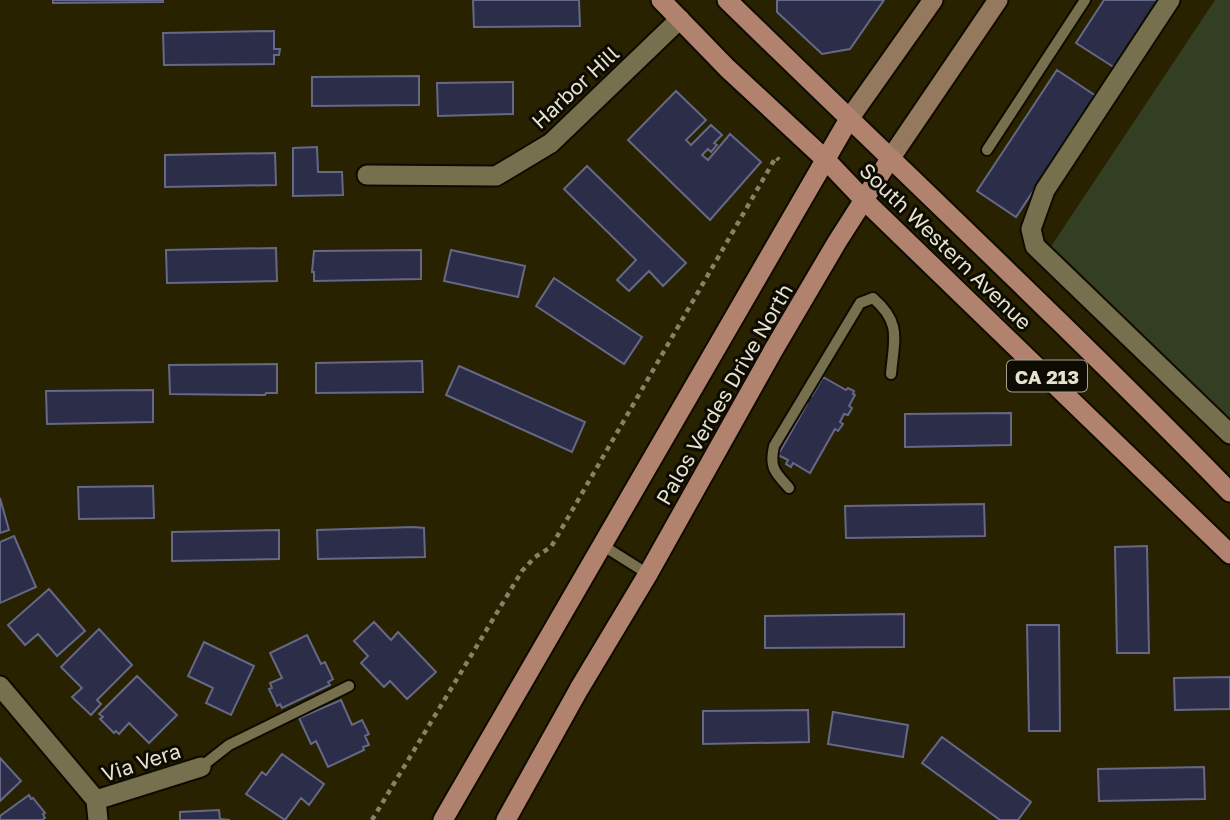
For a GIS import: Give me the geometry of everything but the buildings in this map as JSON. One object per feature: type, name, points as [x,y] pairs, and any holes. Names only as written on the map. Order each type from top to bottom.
[{"type":"main road","name":"South Western Avenue","points":[[661,0],[727,68],[1230,554]]},
{"type":"main road","name":"South Western Avenue","points":[[727,0],[1073,334],[1230,492]]},
{"type":"main road","name":"Palos Verdes Drive North","points":[[443,820],[849,119],[933,0]]},
{"type":"main road","name":"Palos Verdes Drive North","points":[[506,820],[781,337],[890,159],[998,0]]},
{"type":"street","points":[[1170,0],[1045,190],[1031,229],[1035,246],[1230,434]]},
{"type":"street","name":"Harbor Hill","points":[[367,175],[496,176],[551,143],[680,19]]},
{"type":"street","points":[[0,686],[97,810]]},
{"type":"street","name":"Via Vera","points":[[97,810],[201,767]]},
{"type":"lane","points":[[987,150],[1085,0]]},
{"type":"lane","points":[[789,488],[771,462],[774,446],[860,303],[873,298],[888,310],[894,329],[891,374]]},
{"type":"lane","points":[[602,545],[648,574]]},
{"type":"lane","points":[[201,767],[229,745],[349,686]]},
{"type":"path","points":[[372,820],[522,570],[535,557],[551,547],[558,536],[776,157],[779,160]]},
{"type":"green space","points":[[1215,0],[1230,0],[1230,428],[1046,254]]}]
